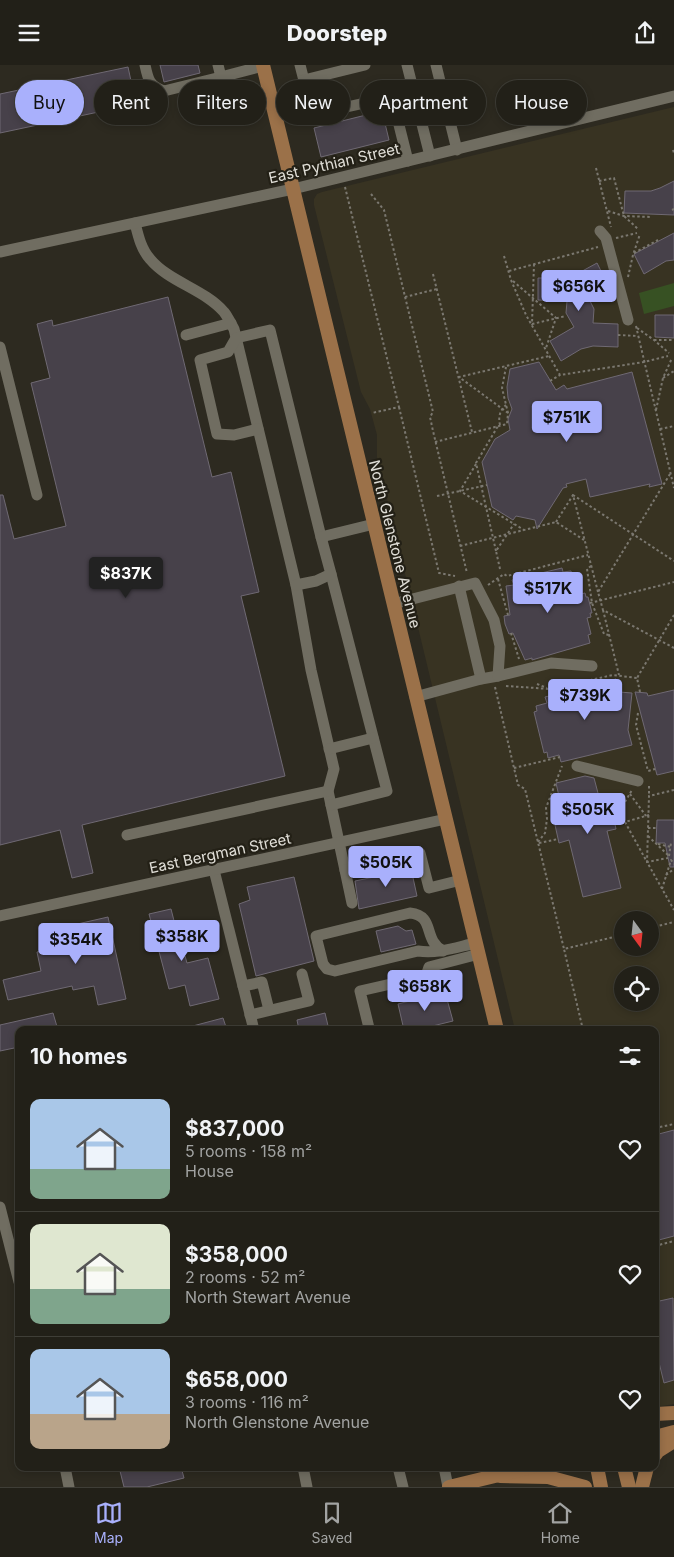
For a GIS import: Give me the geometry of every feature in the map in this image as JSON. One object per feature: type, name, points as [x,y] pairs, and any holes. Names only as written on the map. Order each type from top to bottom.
[{"type":"main road","name":"North Glenstone Avenue","points":[[263,65],[496,1026]]},
{"type":"main road","points":[[659,1414],[674,1413]]},
{"type":"main road","points":[[659,1436],[674,1432]]},
{"type":"main road","points":[[659,1450],[674,1441]]},
{"type":"main road","points":[[449,1487],[514,1471]]},
{"type":"main road","points":[[598,1471],[602,1487]]},
{"type":"main road","points":[[625,1471],[629,1487]]},
{"type":"main road","points":[[642,1487],[646,1471]]},
{"type":"main road","points":[[494,1477],[548,1477],[585,1487]]},
{"type":"street","points":[[145,65],[148,78],[154,88],[164,91],[263,65]]},
{"type":"street","points":[[218,65],[221,77]]},
{"type":"street","points":[[300,65],[304,80],[365,65]]},
{"type":"street","points":[[407,65],[430,156]]},
{"type":"street","points":[[436,65],[457,149]]},
{"type":"street","name":"East Pythian Street","points":[[0,252],[293,189],[674,96]]},
{"type":"street","points":[[350,106],[392,97],[408,161]]},
{"type":"street","points":[[135,223],[148,257],[157,267],[225,312],[236,338],[296,585],[311,670],[334,769],[328,791],[352,903]]},
{"type":"street","points":[[600,231],[611,242],[628,320]]},
{"type":"street","points":[[186,335],[231,323]]},
{"type":"street","points":[[258,429],[234,435],[218,434],[200,359],[228,352],[236,338],[270,330],[386,791],[331,805]]},
{"type":"street","points":[[0,347],[37,495]]},
{"type":"street","points":[[321,537],[374,524]]},
{"type":"street","points":[[296,585],[316,581],[331,574]]},
{"type":"street","points":[[462,582],[481,679]]},
{"type":"street","points":[[393,604],[462,582],[476,583],[494,620],[500,646],[498,676]]},
{"type":"street","points":[[415,697],[551,663],[592,666]]},
{"type":"street","points":[[329,749],[373,738]]},
{"type":"street","points":[[577,766],[638,781]]},
{"type":"street","points":[[127,835],[328,791]]},
{"type":"street","name":"East Bergman Street","points":[[0,916],[446,819]]},
{"type":"street","points":[[345,869],[420,853],[429,888],[461,880]]},
{"type":"street","points":[[214,870],[253,1026]]},
{"type":"street","points":[[443,951],[436,947],[431,940],[424,918],[418,914],[410,913],[316,936],[323,964],[327,969],[335,971],[418,951],[431,953],[478,949]]},
{"type":"street","points":[[369,1026],[360,991],[426,976],[429,967],[478,949]]},
{"type":"street","points":[[250,1015],[309,1001],[302,974]]},
{"type":"street","points":[[243,986],[262,982],[270,1010]]},
{"type":"street","points":[[0,1207],[15,1254]]},
{"type":"street","points":[[65,1471],[69,1487]]},
{"type":"street","points":[[304,1471],[307,1487]]},
{"type":"street","points":[[399,1471],[403,1487]]},
{"type":"street","points":[[445,1471],[449,1487]]},
{"type":"path","points":[[599,181],[614,178],[624,216],[638,229]]},
{"type":"path","points":[[345,187],[439,573],[462,582],[460,546],[435,442],[430,417],[433,412],[384,210],[371,194]]},
{"type":"path","points":[[607,211],[624,216],[652,217]]},
{"type":"path","points":[[509,271],[637,233]]},
{"type":"path","points":[[628,279],[640,234]]},
{"type":"path","points":[[634,253],[658,240]]},
{"type":"path","points":[[504,256],[511,279],[532,324],[560,375]]},
{"type":"path","points":[[532,324],[534,264]]},
{"type":"path","points":[[433,274],[472,432]]},
{"type":"path","points":[[511,279],[556,318]]},
{"type":"path","points":[[405,297],[437,289]]},
{"type":"path","points":[[532,324],[566,316]]},
{"type":"path","points":[[546,349],[556,318]]},
{"type":"path","points":[[637,329],[670,353]]},
{"type":"path","points":[[618,335],[638,336]]},
{"type":"path","points":[[654,340],[674,340]]},
{"type":"path","points":[[459,377],[549,356]]},
{"type":"path","points":[[550,381],[560,375],[644,362],[668,356]]},
{"type":"path","points":[[656,411],[663,378],[672,358]]},
{"type":"path","points":[[435,442],[507,424],[508,413],[502,388],[506,366]]},
{"type":"path","points":[[663,378],[674,371]]},
{"type":"path","points":[[459,377],[508,413]]},
{"type":"path","points":[[460,491],[499,426],[499,417],[506,405]]},
{"type":"path","points":[[372,413],[399,407]]},
{"type":"path","points":[[660,429],[674,426]]},
{"type":"path","points":[[476,463],[500,569]]},
{"type":"path","points":[[598,592],[670,474]]},
{"type":"path","points":[[437,496],[487,485]]},
{"type":"path","points":[[460,491],[524,530]]},
{"type":"path","points":[[460,546],[556,522],[573,495]]},
{"type":"path","points":[[573,495],[674,561]]},
{"type":"path","points":[[573,495],[619,676]]},
{"type":"path","points":[[556,522],[584,540]]},
{"type":"path","points":[[496,551],[514,524]]},
{"type":"path","points":[[485,587],[504,574],[507,576],[588,555]]},
{"type":"path","points":[[591,567],[587,569],[591,603],[604,634],[609,635]]},
{"type":"path","points":[[498,579],[508,615]]},
{"type":"path","points":[[591,603],[674,582]]},
{"type":"path","points":[[603,610],[674,648]]},
{"type":"path","points":[[640,692],[637,678],[674,615]]},
{"type":"path","points":[[512,633],[520,664]]},
{"type":"path","points":[[582,1026],[525,789],[518,785],[494,685],[550,689],[613,675],[637,678]]},
{"type":"path","points":[[537,685],[550,689]]},
{"type":"path","points":[[638,713],[636,725],[648,771]]},
{"type":"path","points":[[514,769],[560,757]]},
{"type":"path","points":[[538,843],[544,833],[547,819],[546,808],[562,765]]},
{"type":"path","points":[[648,816],[616,824],[615,819],[638,781],[648,771],[655,769]]},
{"type":"path","points":[[647,862],[649,796],[674,790]]},
{"type":"path","points":[[630,793],[648,816]]},
{"type":"path","points":[[625,821],[674,910]]},
{"type":"path","points":[[648,828],[656,828]]},
{"type":"path","points":[[648,835],[670,856],[671,843]]},
{"type":"path","points":[[538,843],[558,839]]},
{"type":"path","points":[[657,844],[671,847]]},
{"type":"path","points":[[647,862],[668,858]]},
{"type":"path","points":[[662,889],[671,860],[674,865]]},
{"type":"path","points":[[666,875],[674,869]]},
{"type":"path","points":[[659,926],[674,922]]},
{"type":"path","points":[[564,949],[614,937]]},
{"type":"path","points":[[659,1127],[674,1124]]},
{"type":"path","points":[[659,1245],[674,1241]]},
{"type":"shaded area","points":[[674,107],[674,1404],[659,1406],[659,1026],[514,1026],[377,457],[377,435],[370,409],[361,392],[314,199],[317,194],[322,192]]},
{"type":"green space","points":[[674,283],[674,306],[644,314],[639,293]]},
{"type":"building","points":[[160,65],[198,65],[200,73],[168,81],[164,80]]},
{"type":"building","points":[[128,67],[131,80],[94,80],[94,113],[84,115],[84,80],[66,80]]},
{"type":"building","points":[[15,91],[15,125],[38,125],[0,133],[0,94]]},
{"type":"building","points":[[360,116],[360,125],[385,125],[389,140],[321,157],[314,128],[326,125],[350,125],[350,119]]},
{"type":"building","points":[[674,181],[674,215],[624,213],[625,191],[651,191]]},
{"type":"building","points":[[674,233],[674,260],[666,261],[644,274],[634,254]]},
{"type":"building","points":[[597,263],[607,283],[587,295],[594,309],[593,323],[618,324],[618,347],[593,346],[581,349],[561,361],[550,341],[574,327],[566,313],[567,301],[538,300],[538,278],[564,278],[575,275]]},
{"type":"building","points":[[168,297],[212,477],[231,472],[259,592],[241,596],[285,776],[82,825],[93,873],[72,878],[60,830],[0,845],[0,495],[3,495],[14,539],[66,526],[31,383],[50,378],[37,324],[52,320],[53,326]]},
{"type":"building","points":[[655,315],[674,315],[674,338],[655,337]]},
{"type":"building","points":[[539,362],[556,390],[564,385],[567,389],[632,372],[662,484],[649,487],[650,484],[590,497],[586,479],[566,484],[567,487],[563,488],[537,529],[535,520],[516,516],[513,520],[492,507],[482,462],[495,439],[510,430],[508,419],[512,409],[507,387],[510,369]]},
{"type":"building","points":[[562,568],[563,572],[571,571],[573,579],[577,578],[581,594],[585,593],[586,597],[588,597],[592,613],[590,613],[591,617],[587,618],[591,634],[588,635],[590,643],[532,660],[532,658],[525,660],[513,633],[509,634],[505,624],[504,616],[510,615],[506,586],[514,585],[512,580]]},
{"type":"building","points":[[616,679],[619,692],[632,693],[628,730],[632,745],[561,762],[559,755],[548,758],[547,752],[544,753],[534,712],[537,711],[536,706],[547,703],[545,697]]},
{"type":"building","points":[[674,690],[674,771],[657,775],[635,692],[647,693],[648,696]]},
{"type":"building","points":[[585,776],[594,778],[603,812],[612,810],[616,829],[607,831],[621,888],[583,897],[569,840],[559,843],[555,825],[565,823],[556,783]]},
{"type":"building","points":[[657,820],[674,820],[674,867],[670,867],[665,843],[656,843]]},
{"type":"building","points":[[410,864],[417,896],[359,909],[355,881],[398,872],[397,867]]},
{"type":"building","points":[[294,877],[314,961],[256,976],[239,904],[250,900],[247,887]]},
{"type":"building","points":[[171,909],[183,956],[185,956],[187,963],[208,958],[219,999],[190,1006],[185,985],[169,989],[149,914]]},
{"type":"building","points":[[108,917],[126,999],[98,1005],[94,986],[73,990],[72,986],[8,1000],[3,980],[41,971],[37,952],[64,946],[60,928]]},
{"type":"building","points":[[398,926],[406,931],[412,930],[416,944],[381,952],[376,931]]},
{"type":"building","points":[[445,992],[453,1021],[432,1026],[403,1026],[398,1004]]},
{"type":"building","points":[[53,1013],[57,1026],[15,1026],[15,1048],[0,1051],[0,1025]]},
{"type":"building","points":[[325,1013],[328,1026],[298,1026],[297,1020]]},
{"type":"building","points":[[223,1018],[226,1026],[193,1026]]},
{"type":"building","points":[[674,1130],[674,1236],[659,1240],[659,1134]]},
{"type":"building","points":[[673,1298],[674,1380],[664,1383],[659,1362],[659,1301]]},
{"type":"building","points":[[120,1471],[182,1471],[184,1478],[147,1487],[124,1487]]}]
